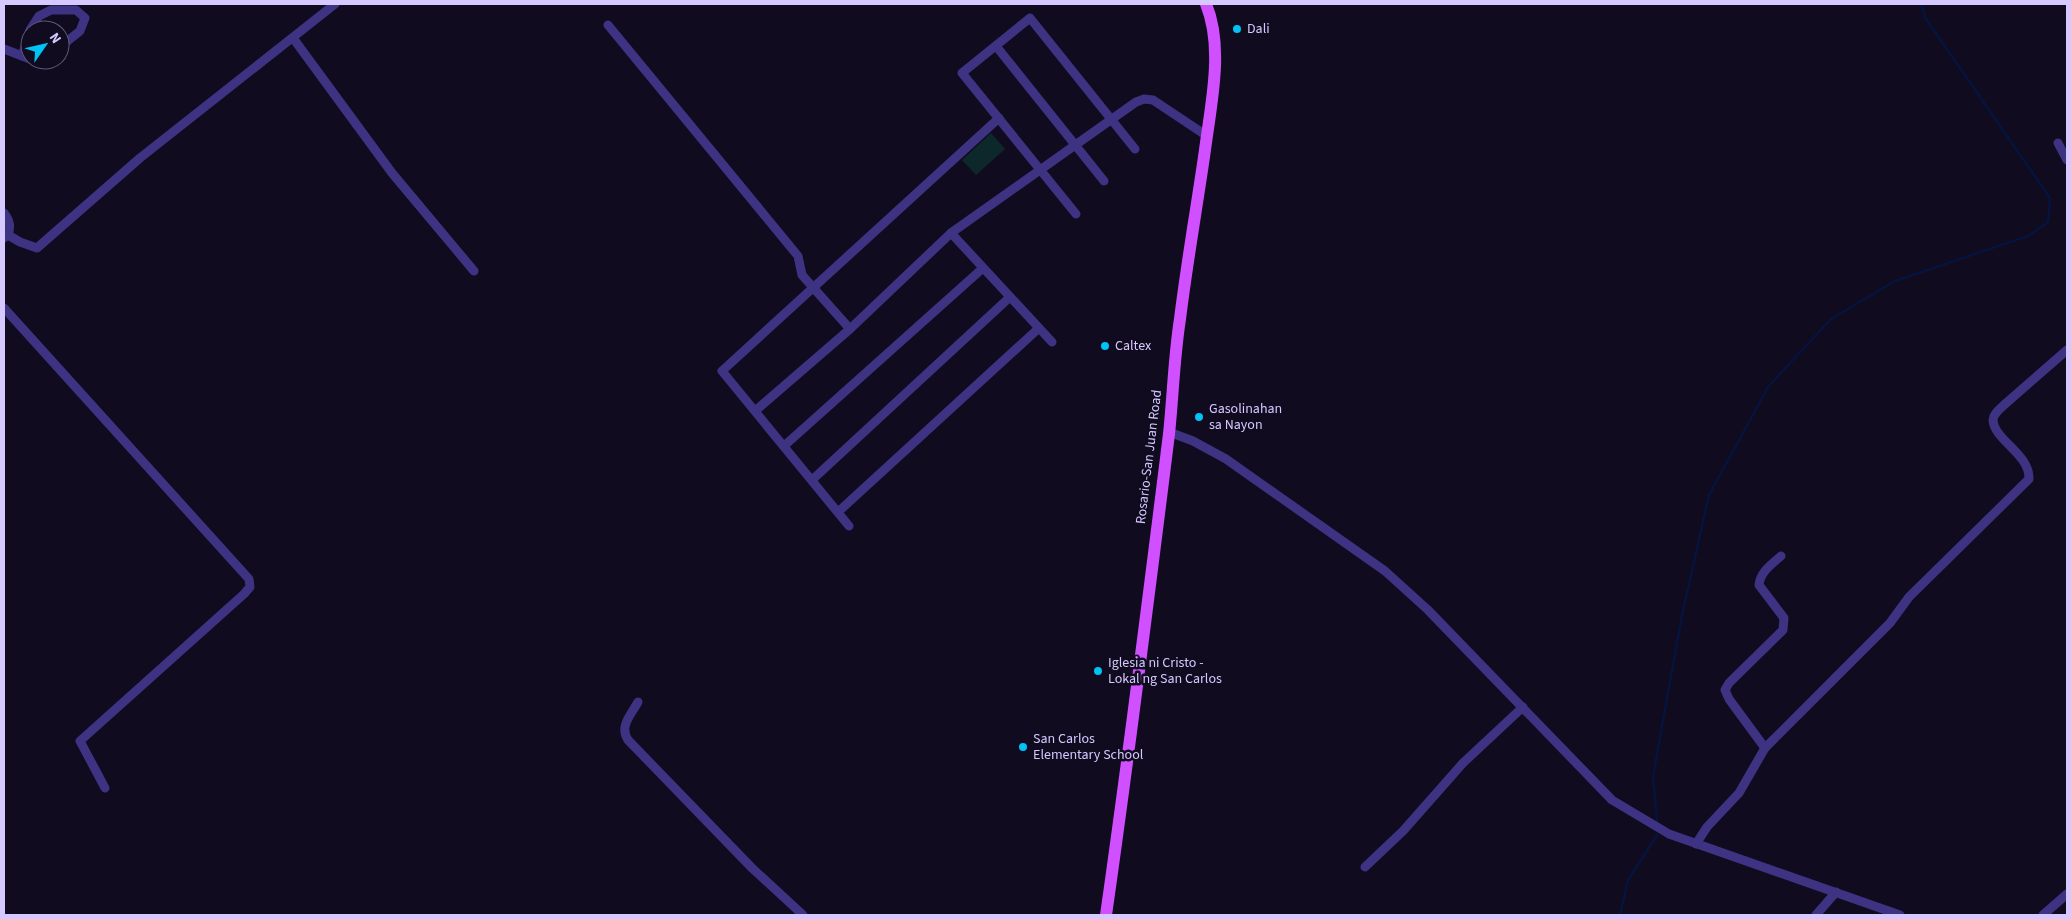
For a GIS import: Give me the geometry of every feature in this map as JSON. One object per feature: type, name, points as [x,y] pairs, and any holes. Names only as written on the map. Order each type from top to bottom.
[{"type":"main road","name":"Rosario-San Juan Road","points":[[1106,915],[1127,771],[1169,432],[1179,321],[1214,79],[1215,37],[1212,19],[1206,4]]},
{"type":"street","points":[[4,214],[11,228],[6,236],[37,248],[140,158],[335,4]]},
{"type":"street","points":[[36,20],[39,16],[51,10],[76,10],[85,18],[80,31],[70,39]]},
{"type":"street","points":[[1076,214],[962,73],[1030,18],[1135,149]]},
{"type":"street","points":[[608,25],[798,256],[802,275],[850,328]]},
{"type":"street","points":[[293,38],[392,173],[474,271]]},
{"type":"street","points":[[996,46],[1104,181]]},
{"type":"street","points":[[4,49],[20,56]]},
{"type":"street","points":[[755,411],[850,328],[951,233],[1144,99],[1153,100],[1207,136]]},
{"type":"street","points":[[849,526],[722,372],[999,118]]},
{"type":"street","points":[[2058,143],[2067,160]]},
{"type":"street","points":[[951,233],[1052,342]]},
{"type":"street","points":[[784,446],[983,268]]},
{"type":"street","points":[[812,480],[1010,297]]},
{"type":"street","points":[[4,308],[249,579],[250,588],[244,594],[80,741],[105,788]]},
{"type":"street","points":[[838,512],[1039,328]]},
{"type":"street","points":[[1696,844],[1707,827],[1739,793],[1765,748],[1890,623],[1909,598],[2029,479],[2029,471],[2026,464],[1996,428],[1993,420],[1996,413],[2004,405],[2067,350]]},
{"type":"street","points":[[1169,432],[1193,441],[1226,459],[1385,571],[1428,610],[1612,800],[1669,834],[1900,915]]},
{"type":"street","points":[[1765,748],[1724,690],[1783,630],[1784,618],[1765,596],[1759,585],[1764,572],[1781,556]]},
{"type":"street","points":[[638,702],[624,728],[624,733],[628,740],[752,868],[803,915]]},
{"type":"street","points":[[1365,867],[1403,831],[1463,763],[1523,707]]},
{"type":"street","points":[[1816,915],[1836,892]]},
{"type":"street","points":[[2043,915],[2067,894]]},
{"type":"green space","points":[[991,133],[1005,149],[976,175],[962,160]]},
{"type":"waterway","points":[[1657,821],[1653,776],[1682,615],[1709,495],[1768,387],[1831,319],[1895,281],[2028,236],[2048,222],[2050,198],[1926,19],[1921,4]]},
{"type":"waterway","points":[[1620,915],[1628,880],[1657,835]]},
{"type":"place","name":"Dali","points":[[1237,29]]},
{"type":"place","name":"Caltex","points":[[1105,346]]},
{"type":"place","name":"Gasolinahan sa Nayon","points":[[1199,417]]},
{"type":"place","name":"Iglesia ni Cristo - Lokal ng San Carlos","points":[[1098,671]]},
{"type":"place","name":"San Carlos Elementary School","points":[[1023,747]]}]
